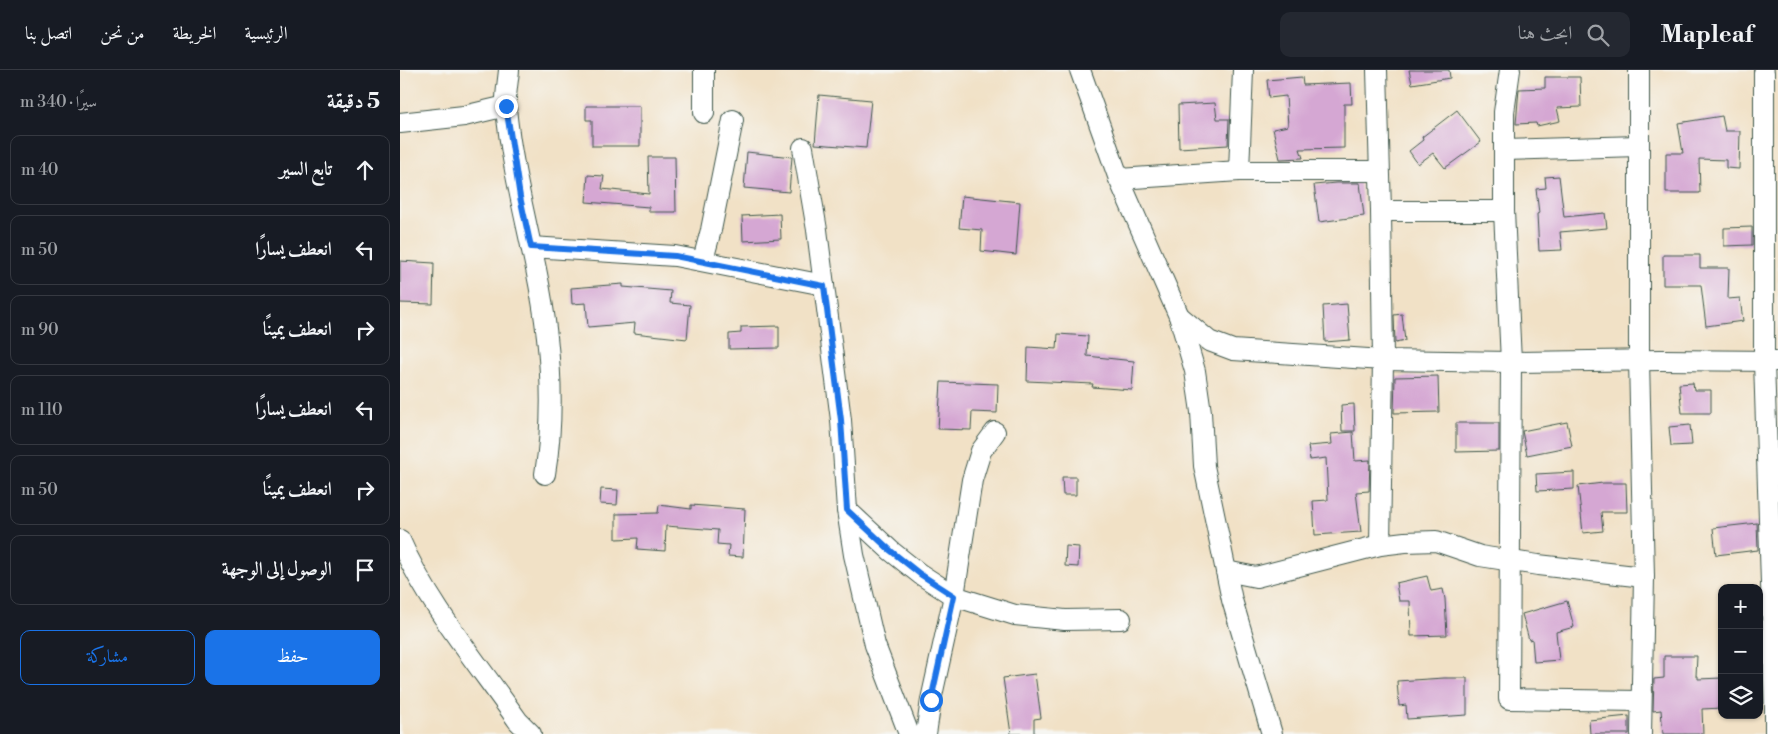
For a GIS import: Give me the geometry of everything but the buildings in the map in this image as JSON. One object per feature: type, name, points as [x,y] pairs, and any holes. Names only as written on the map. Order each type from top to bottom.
[{"type":"street","points":[[509,70],[506,106],[520,197],[546,329],[551,406],[550,443],[545,474]]},
{"type":"street","points":[[704,70],[704,112]]},
{"type":"street","points":[[1080,70],[1119,179],[1179,316],[1195,371],[1201,412],[1204,466],[1232,600],[1272,734]]},
{"type":"street","points":[[1239,171],[1243,70]]},
{"type":"street","points":[[1377,70],[1383,360],[1380,545]]},
{"type":"street","points":[[1510,70],[1504,112],[1504,211],[1511,362],[1509,699],[1641,701]]},
{"type":"street","points":[[1639,70],[1639,360],[1644,577],[1641,734]]},
{"type":"street","points":[[1767,74],[1774,734]]},
{"type":"street","points":[[400,123],[464,116],[506,106]]},
{"type":"street","points":[[703,260],[711,230],[733,120]]},
{"type":"street","points":[[1504,150],[1639,146]]},
{"type":"street","points":[[803,148],[824,286],[841,420],[847,510],[854,555],[875,645],[909,734]]},
{"type":"street","points":[[1119,179],[1239,171],[1379,172]]},
{"type":"street","points":[[1381,211],[1504,211]]},
{"type":"street","points":[[531,247],[675,256],[703,260],[824,286]]},
{"type":"street","points":[[1179,316],[1209,341],[1233,350],[1383,360],[1511,362],[1771,360]]},
{"type":"street","points":[[926,734],[931,700],[954,596],[972,480],[981,451],[995,432]]},
{"type":"street","points":[[847,510],[891,551],[920,574],[954,596],[1015,615],[1065,620],[1121,619]]},
{"type":"street","points":[[400,540],[408,558],[440,611],[518,722],[531,734]]},
{"type":"street","points":[[1226,571],[1256,577],[1380,545],[1436,541],[1480,556],[1644,577]]},
{"type":"route","points":[[506,106],[520,197],[531,247],[675,256],[703,260],[824,286],[841,420],[847,510],[891,551],[920,574],[954,596],[931,700]]}]
